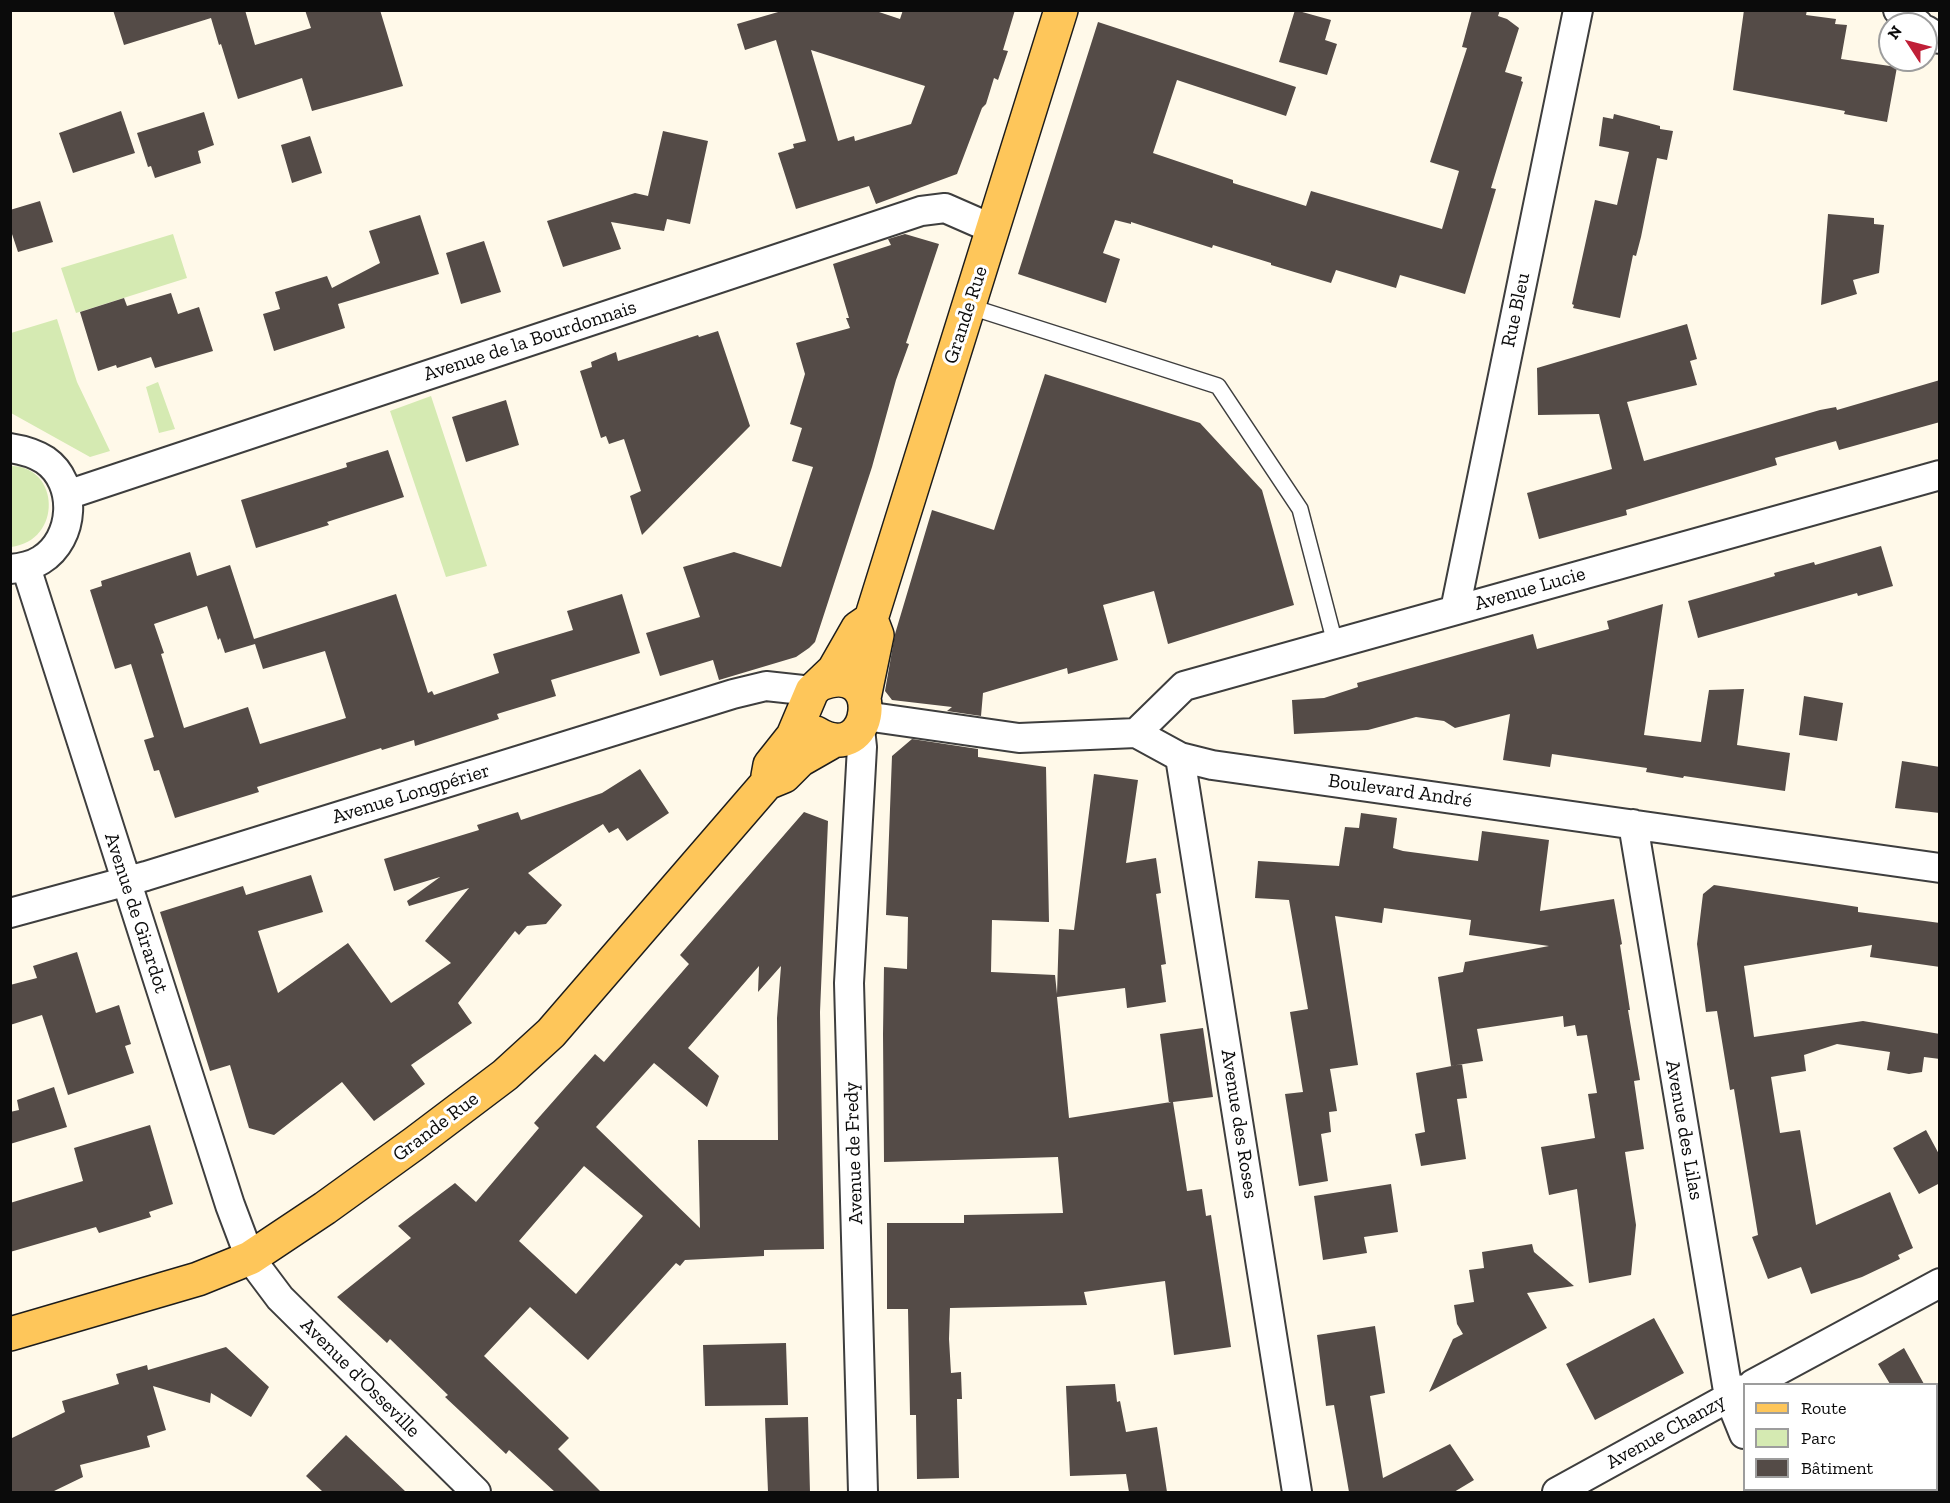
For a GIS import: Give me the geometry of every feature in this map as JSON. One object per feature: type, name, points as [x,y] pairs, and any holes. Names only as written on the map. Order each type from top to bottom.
[{"type":"main road","name":"Grande Rue","points":[[10,1334],[198,1279],[250,1258],[325,1208],[415,1143],[505,1075],[543,1040],[766,783],[784,776],[800,760],[852,725],[877,635],[871,620],[1060,11]]},
{"type":"main road","name":"Grande Rue","points":[[766,783],[770,765],[793,736],[812,694],[834,670],[858,628],[871,620]]},
{"type":"main road","points":[[830,680],[850,683],[859,690],[852,725],[825,739],[817,734],[806,718],[812,694],[830,680]]},
{"type":"street","name":"Rue Bleu","points":[[1455,610],[1578,10]]},
{"type":"street","name":"Avenue de la Bourdonnais","points":[[67,495],[921,211],[945,208],[993,229]]},
{"type":"street","points":[[10,448],[29,451],[47,461],[60,476],[67,495],[69,513],[65,530],[56,546],[42,559],[18,568]]},
{"type":"street","name":"Avenue Lucie","points":[[1136,734],[1184,686],[1940,474]]},
{"type":"street","name":"Avenue de Girardot","points":[[18,568],[125,883],[230,1205],[250,1258]]},
{"type":"street","name":"Avenue Longpérier","points":[[10,913],[125,883],[733,694],[766,686],[812,694]]},
{"type":"street","name":"Boulevard André","points":[[852,725],[1019,738],[1136,734],[1180,757],[1212,765],[1940,868]]},
{"type":"street","name":"Avenue de Fredy","points":[[852,725],[858,814],[849,983],[863,1492]]},
{"type":"street","name":"Avenue des Roses","points":[[1180,757],[1297,1492]]},
{"type":"street","name":"Avenue des Lilas","points":[[1633,824],[1742,1390],[1743,1412]]},
{"type":"street","name":"Avenue d'Osseville","points":[[250,1258],[280,1298],[476,1492]]},
{"type":"street","name":"Avenue Chanzy","points":[[1755,1383],[1940,1282]]},
{"type":"street","name":"Avenue Chanzy","points":[[1557,1492],[1742,1390]]},
{"type":"lane","points":[[968,306],[1218,386],[1300,509],[1335,643]]},
{"type":"green space","points":[[173,234],[187,278],[76,313],[61,268]]},
{"type":"green space","points":[[57,319],[77,382],[110,451],[90,457],[11,413],[11,333]]},
{"type":"green space","points":[[158,382],[175,429],[159,433],[146,387]]},
{"type":"green space","points":[[431,396],[487,566],[446,577],[390,411]]},
{"type":"green space","points":[[11,466],[27,469],[39,478],[46,490],[49,504],[47,519],[40,532],[28,542],[11,547]]},
{"type":"building","points":[[113,10],[245,10],[255,45],[311,28],[305,10],[380,10],[403,86],[312,111],[302,78],[238,99],[211,18],[124,45]]},
{"type":"building","points":[[785,10],[873,10],[900,19],[903,10],[1015,10],[1003,50],[1008,51],[998,80],[994,78],[986,104],[982,108],[957,174],[876,204],[869,186],[796,209],[778,153],[794,148],[793,144],[806,141],[776,40],[745,50],[737,24]],"holes":[[[811,50],[925,86],[911,124],[855,141],[854,136],[838,141]]]},
{"type":"building","points":[[1295,10],[1331,20],[1325,40],[1337,44],[1327,75],[1279,62]]},
{"type":"building","points":[[1472,10],[1500,10],[1498,16],[1507,19],[1519,28],[1505,72],[1522,77],[1523,82],[1491,188],[1496,189],[1465,294],[1400,275],[1396,288],[1336,270],[1331,283],[1213,245],[1212,248],[1131,222],[1131,224],[1115,220],[1103,253],[1120,259],[1106,303],[1018,274],[1098,22],[1296,87],[1286,116],[1177,80],[1153,153],[1233,180],[1233,183],[1306,206],[1311,191],[1442,229],[1459,171],[1430,162],[1467,48],[1462,47]]},
{"type":"building","points":[[1744,10],[1807,10],[1806,15],[1836,19],[1835,24],[1847,25],[1841,59],[1878,64],[1878,72],[1896,72],[1887,122],[1844,114],[1845,111],[1733,90]]},
{"type":"building","points":[[121,111],[135,153],[73,173],[59,133]]},
{"type":"building","points":[[204,112],[214,145],[198,151],[201,163],[155,178],[151,166],[148,167],[137,133]]},
{"type":"building","points":[[1614,114],[1673,131],[1667,160],[1657,158],[1641,237],[1636,256],[1633,255],[1620,318],[1573,308],[1572,304],[1595,200],[1617,205],[1629,152],[1599,146],[1603,117],[1613,119]]},
{"type":"building","points":[[663,131],[708,141],[690,224],[667,219],[664,231],[611,222],[621,249],[563,267],[547,221],[635,193],[648,196]]},
{"type":"building","points":[[310,136],[322,173],[292,183],[281,145]]},
{"type":"building","points":[[40,201],[53,242],[18,252],[10,228],[10,210]]},
{"type":"building","points":[[1828,214],[1874,218],[1874,224],[1884,225],[1879,273],[1853,280],[1857,294],[1821,305]]},
{"type":"building","points":[[420,215],[439,274],[338,304],[345,328],[274,351],[263,314],[280,309],[275,292],[327,276],[332,288],[380,263],[369,231]]},
{"type":"building","points":[[905,234],[939,244],[906,343],[909,344],[896,380],[872,467],[815,642],[796,657],[719,680],[713,660],[660,676],[646,633],[700,617],[683,567],[734,552],[781,567],[813,467],[792,461],[802,428],[790,424],[805,374],[796,343],[850,328],[833,264],[891,245],[888,239]]},
{"type":"building","points":[[484,241],[501,292],[461,304],[446,253]]},
{"type":"building","points":[[171,293],[178,314],[199,307],[213,351],[155,368],[151,357],[117,368],[116,365],[98,371],[80,312],[124,298],[127,306]]},
{"type":"building","points":[[1687,324],[1697,359],[1690,361],[1697,385],[1627,402],[1644,461],[1820,410],[1836,407],[1837,410],[1940,380],[1940,422],[1839,450],[1836,441],[1775,458],[1777,465],[1626,510],[1627,515],[1539,539],[1527,493],[1612,469],[1599,414],[1538,415],[1537,368]]},
{"type":"building","points":[[718,331],[750,426],[642,535],[630,496],[641,491],[624,439],[609,444],[606,436],[601,438],[580,371],[592,367],[591,362],[616,352],[618,361],[698,335],[699,337]]},
{"type":"building","points":[[1045,374],[1200,423],[1262,490],[1294,605],[1168,644],[1154,591],[1103,605],[1118,660],[1068,674],[1067,668],[983,693],[981,716],[947,711],[952,707],[892,700],[885,691],[895,634],[932,510],[994,530]]},
{"type":"building","points":[[506,400],[519,445],[466,462],[452,417]]},
{"type":"building","points":[[388,450],[404,497],[327,522],[329,525],[256,548],[241,500],[347,467],[346,463]]},
{"type":"building","points":[[1881,546],[1893,586],[1858,596],[1857,593],[1698,638],[1688,601],[1775,576],[1774,573],[1814,562],[1815,565]]},
{"type":"building","points":[[190,552],[197,576],[230,565],[254,639],[396,594],[428,693],[432,691],[434,695],[499,673],[493,654],[573,630],[567,611],[622,594],[640,653],[551,680],[556,696],[497,714],[499,719],[415,746],[414,740],[382,750],[381,748],[257,787],[259,792],[175,818],[159,770],[154,771],[144,740],[154,737],[131,664],[115,669],[90,590],[102,586],[101,581]],"holes":[[[207,606],[218,640],[220,638],[225,653],[255,644],[263,669],[325,651],[346,718],[260,744],[248,707],[184,728],[154,624]]]},
{"type":"building","points":[[1663,604],[1644,735],[1701,742],[1709,690],[1744,689],[1737,745],[1790,753],[1785,791],[1684,776],[1683,778],[1646,772],[1647,768],[1552,754],[1550,767],[1503,760],[1510,714],[1455,728],[1444,721],[1416,717],[1368,730],[1294,734],[1292,700],[1324,698],[1358,687],[1357,683],[1533,634],[1537,649],[1609,629],[1607,621]]},
{"type":"building","points":[[1804,696],[1843,703],[1837,741],[1799,735]]},
{"type":"building","points":[[912,739],[978,749],[978,757],[1046,767],[1049,922],[992,920],[991,972],[1055,975],[1057,994],[1059,929],[1074,930],[1094,774],[1138,780],[1126,863],[1156,858],[1161,893],[1156,894],[1166,964],[1161,965],[1166,1002],[1127,1008],[1125,988],[1057,997],[1069,1118],[1169,1102],[1160,1034],[1203,1028],[1213,1097],[1173,1102],[1187,1191],[1202,1189],[1206,1216],[1211,1215],[1231,1347],[1174,1355],[1165,1281],[1084,1292],[1087,1305],[950,1308],[951,1373],[961,1372],[962,1399],[957,1399],[959,1478],[917,1479],[916,1415],[910,1415],[908,1309],[887,1309],[887,1223],[964,1223],[964,1215],[1063,1213],[1058,1157],[884,1162],[884,967],[907,969],[908,917],[886,915],[892,756]]},
{"type":"building","points":[[1902,761],[1940,767],[1940,813],[1895,808]]},
{"type":"building","points":[[640,769],[669,813],[627,841],[618,828],[609,833],[603,824],[528,873],[562,905],[546,924],[527,926],[519,935],[515,931],[458,1003],[472,1023],[411,1065],[425,1084],[374,1121],[342,1082],[274,1135],[249,1128],[230,1065],[210,1071],[160,912],[243,886],[246,895],[311,875],[323,912],[258,931],[278,993],[348,943],[391,1003],[451,963],[425,941],[469,888],[409,906],[407,901],[440,877],[394,891],[384,859],[479,830],[477,825],[518,812],[521,820],[602,793]]},
{"type":"building","points":[[804,812],[828,821],[820,1012],[824,1249],[764,1250],[764,1256],[685,1260],[680,1266],[676,1263],[588,1360],[530,1307],[484,1356],[569,1438],[558,1449],[601,1492],[555,1492],[509,1450],[506,1454],[445,1397],[448,1395],[390,1339],[387,1343],[337,1297],[411,1238],[398,1226],[455,1183],[476,1202],[539,1128],[534,1123],[595,1054],[604,1062],[689,964],[680,955]],"holes":[[[759,966],[758,992],[781,966],[777,1018],[778,1140],[698,1140],[700,1228],[596,1127],[654,1063],[707,1107],[719,1076],[688,1048]],[[584,1166],[643,1216],[576,1294],[519,1241]]]},
{"type":"building","points":[[1361,813],[1397,818],[1393,848],[1403,851],[1478,861],[1482,831],[1549,840],[1540,911],[1614,899],[1622,944],[1620,945],[1630,1010],[1628,1010],[1640,1080],[1634,1081],[1644,1149],[1625,1152],[1636,1225],[1631,1275],[1589,1283],[1577,1189],[1549,1195],[1541,1147],[1595,1138],[1588,1094],[1597,1093],[1587,1035],[1577,1036],[1575,1025],[1564,1027],[1563,1016],[1477,1029],[1483,1061],[1451,1066],[1438,977],[1463,972],[1465,962],[1549,946],[1469,935],[1471,920],[1384,908],[1382,923],[1335,916],[1358,1065],[1330,1069],[1337,1111],[1329,1112],[1331,1132],[1321,1134],[1328,1181],[1299,1186],[1285,1094],[1303,1092],[1290,1012],[1308,1009],[1289,900],[1255,898],[1258,861],[1339,866],[1345,827],[1359,828]]},
{"type":"building","points":[[1714,885],[1858,907],[1858,912],[1940,923],[1940,967],[1870,957],[1872,945],[1744,966],[1754,1037],[1863,1021],[1940,1034],[1940,1059],[1924,1057],[1922,1072],[1909,1074],[1887,1070],[1890,1052],[1837,1044],[1804,1055],[1806,1071],[1771,1077],[1780,1133],[1800,1130],[1816,1225],[1890,1192],[1913,1248],[1898,1255],[1900,1259],[1862,1277],[1811,1294],[1801,1267],[1768,1279],[1752,1237],[1758,1235],[1734,1089],[1730,1090],[1717,1011],[1706,1012],[1697,944],[1703,894]]},
{"type":"building","points":[[77,952],[96,1013],[119,1005],[131,1044],[125,1046],[134,1073],[68,1095],[42,1015],[10,1025],[10,985],[37,978],[33,966]]},
{"type":"building","points":[[1462,1064],[1467,1098],[1457,1099],[1466,1159],[1421,1166],[1415,1134],[1425,1132],[1416,1073]]},
{"type":"building","points":[[54,1087],[67,1127],[10,1144],[10,1112],[19,1110],[17,1100]]},
{"type":"building","points":[[150,1125],[173,1204],[149,1212],[151,1217],[99,1233],[96,1227],[10,1252],[10,1203],[83,1181],[74,1148]]},
{"type":"building","points":[[1926,1130],[1940,1156],[1940,1183],[1919,1194],[1893,1148]]},
{"type":"building","points":[[1391,1184],[1398,1232],[1364,1237],[1367,1253],[1323,1260],[1314,1196]]},
{"type":"building","points":[[1532,1244],[1534,1252],[1574,1286],[1527,1293],[1547,1328],[1429,1392],[1453,1339],[1463,1334],[1457,1324],[1454,1305],[1474,1302],[1469,1270],[1484,1268],[1482,1252]]},
{"type":"building","points":[[1654,1318],[1684,1373],[1595,1420],[1566,1364]]},
{"type":"building","points":[[1375,1326],[1385,1393],[1370,1396],[1383,1478],[1450,1444],[1474,1480],[1454,1492],[1349,1492],[1334,1405],[1326,1406],[1317,1335]]},
{"type":"building","points":[[786,1343],[788,1405],[705,1406],[703,1345]]},
{"type":"building","points":[[226,1347],[269,1387],[251,1417],[211,1393],[210,1403],[153,1386],[166,1430],[147,1436],[150,1447],[80,1465],[83,1477],[52,1492],[10,1492],[10,1439],[65,1412],[62,1401],[119,1384],[116,1374],[147,1365],[148,1370]]},
{"type":"building","points":[[1904,1348],[1923,1383],[1889,1383],[1878,1364]]},
{"type":"building","points":[[1115,1384],[1117,1402],[1120,1401],[1126,1432],[1157,1427],[1167,1492],[1129,1492],[1126,1474],[1070,1476],[1066,1386]]},
{"type":"building","points":[[808,1417],[810,1492],[768,1492],[765,1418]]},
{"type":"building","points":[[346,1435],[406,1492],[323,1492],[306,1476]]}]
